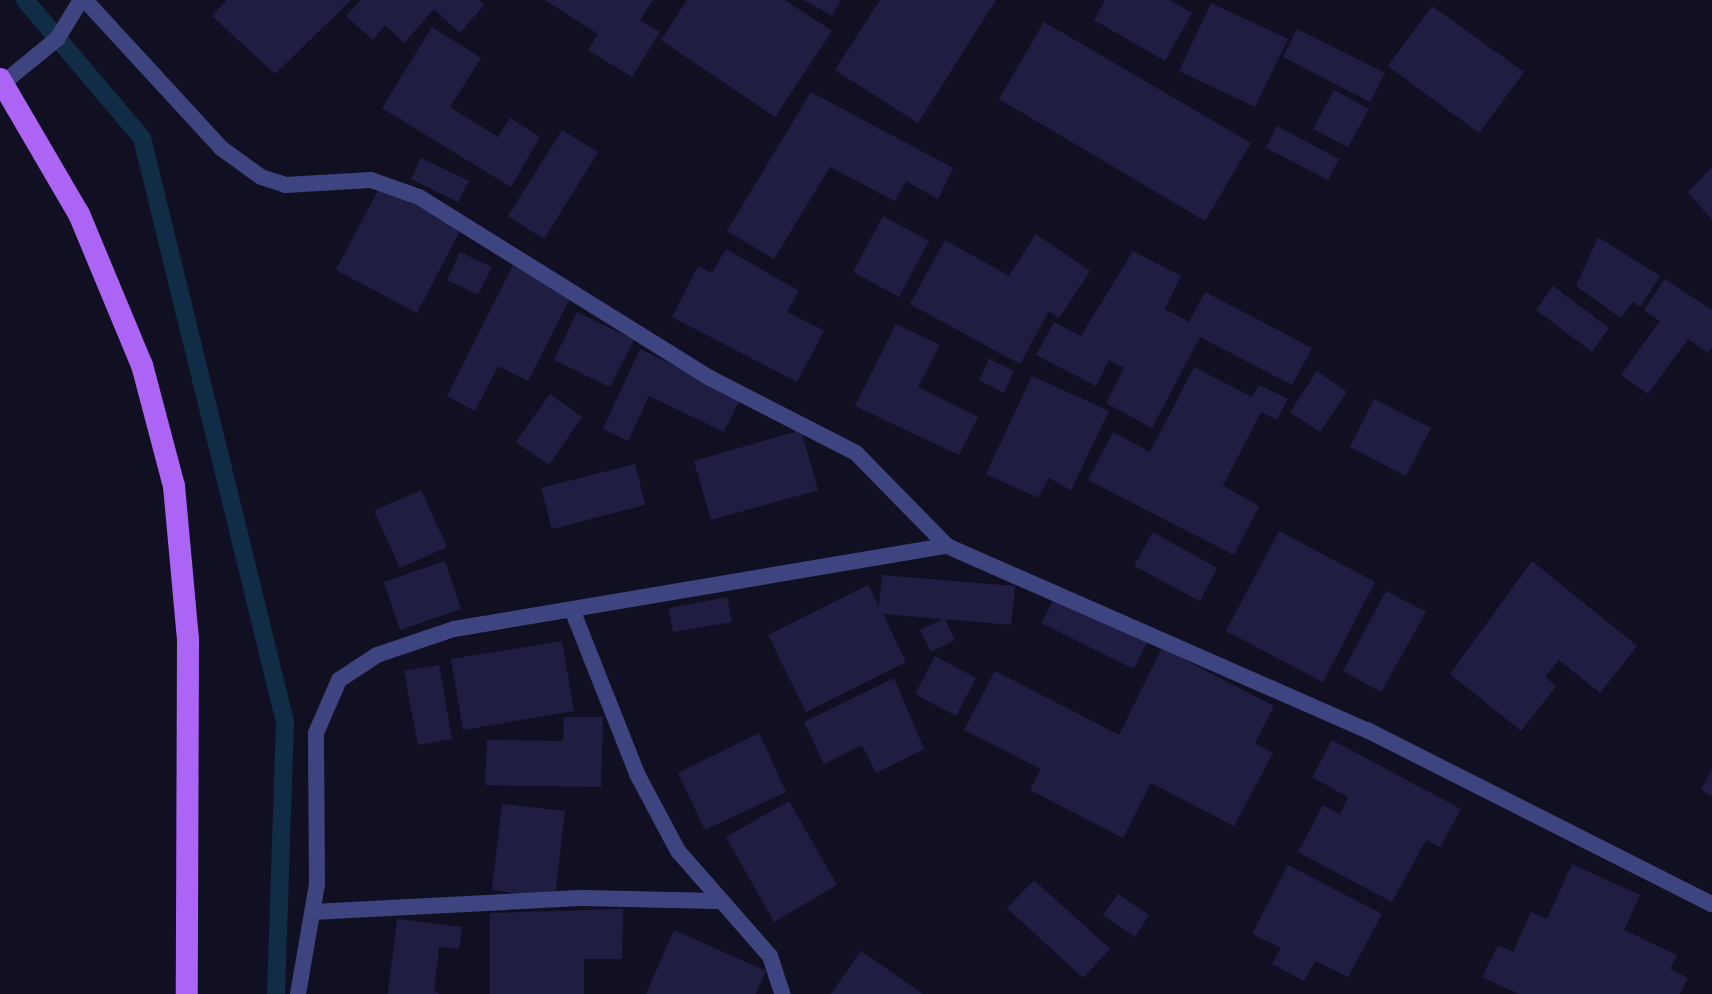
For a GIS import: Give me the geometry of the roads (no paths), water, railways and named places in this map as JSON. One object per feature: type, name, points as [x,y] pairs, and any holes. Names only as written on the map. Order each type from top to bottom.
[{"type":"main road","points":[[1,81],[79,214],[142,365],[174,486],[188,639],[187,994]]},
{"type":"street","points":[[1,81],[57,39],[83,0],[221,148],[261,177],[285,185],[371,180],[419,197],[710,378],[856,453],[947,546],[1367,730],[1712,904]]},
{"type":"street","points":[[298,994],[313,912],[316,733],[339,680],[377,655],[454,629],[573,612],[947,546]]},
{"type":"street","points":[[573,612],[637,774],[678,851],[716,901],[770,956],[782,994]]},
{"type":"street","points":[[313,912],[540,899],[716,901]]},
{"type":"waterway","points":[[25,0],[142,138],[285,722],[276,994]]}]
